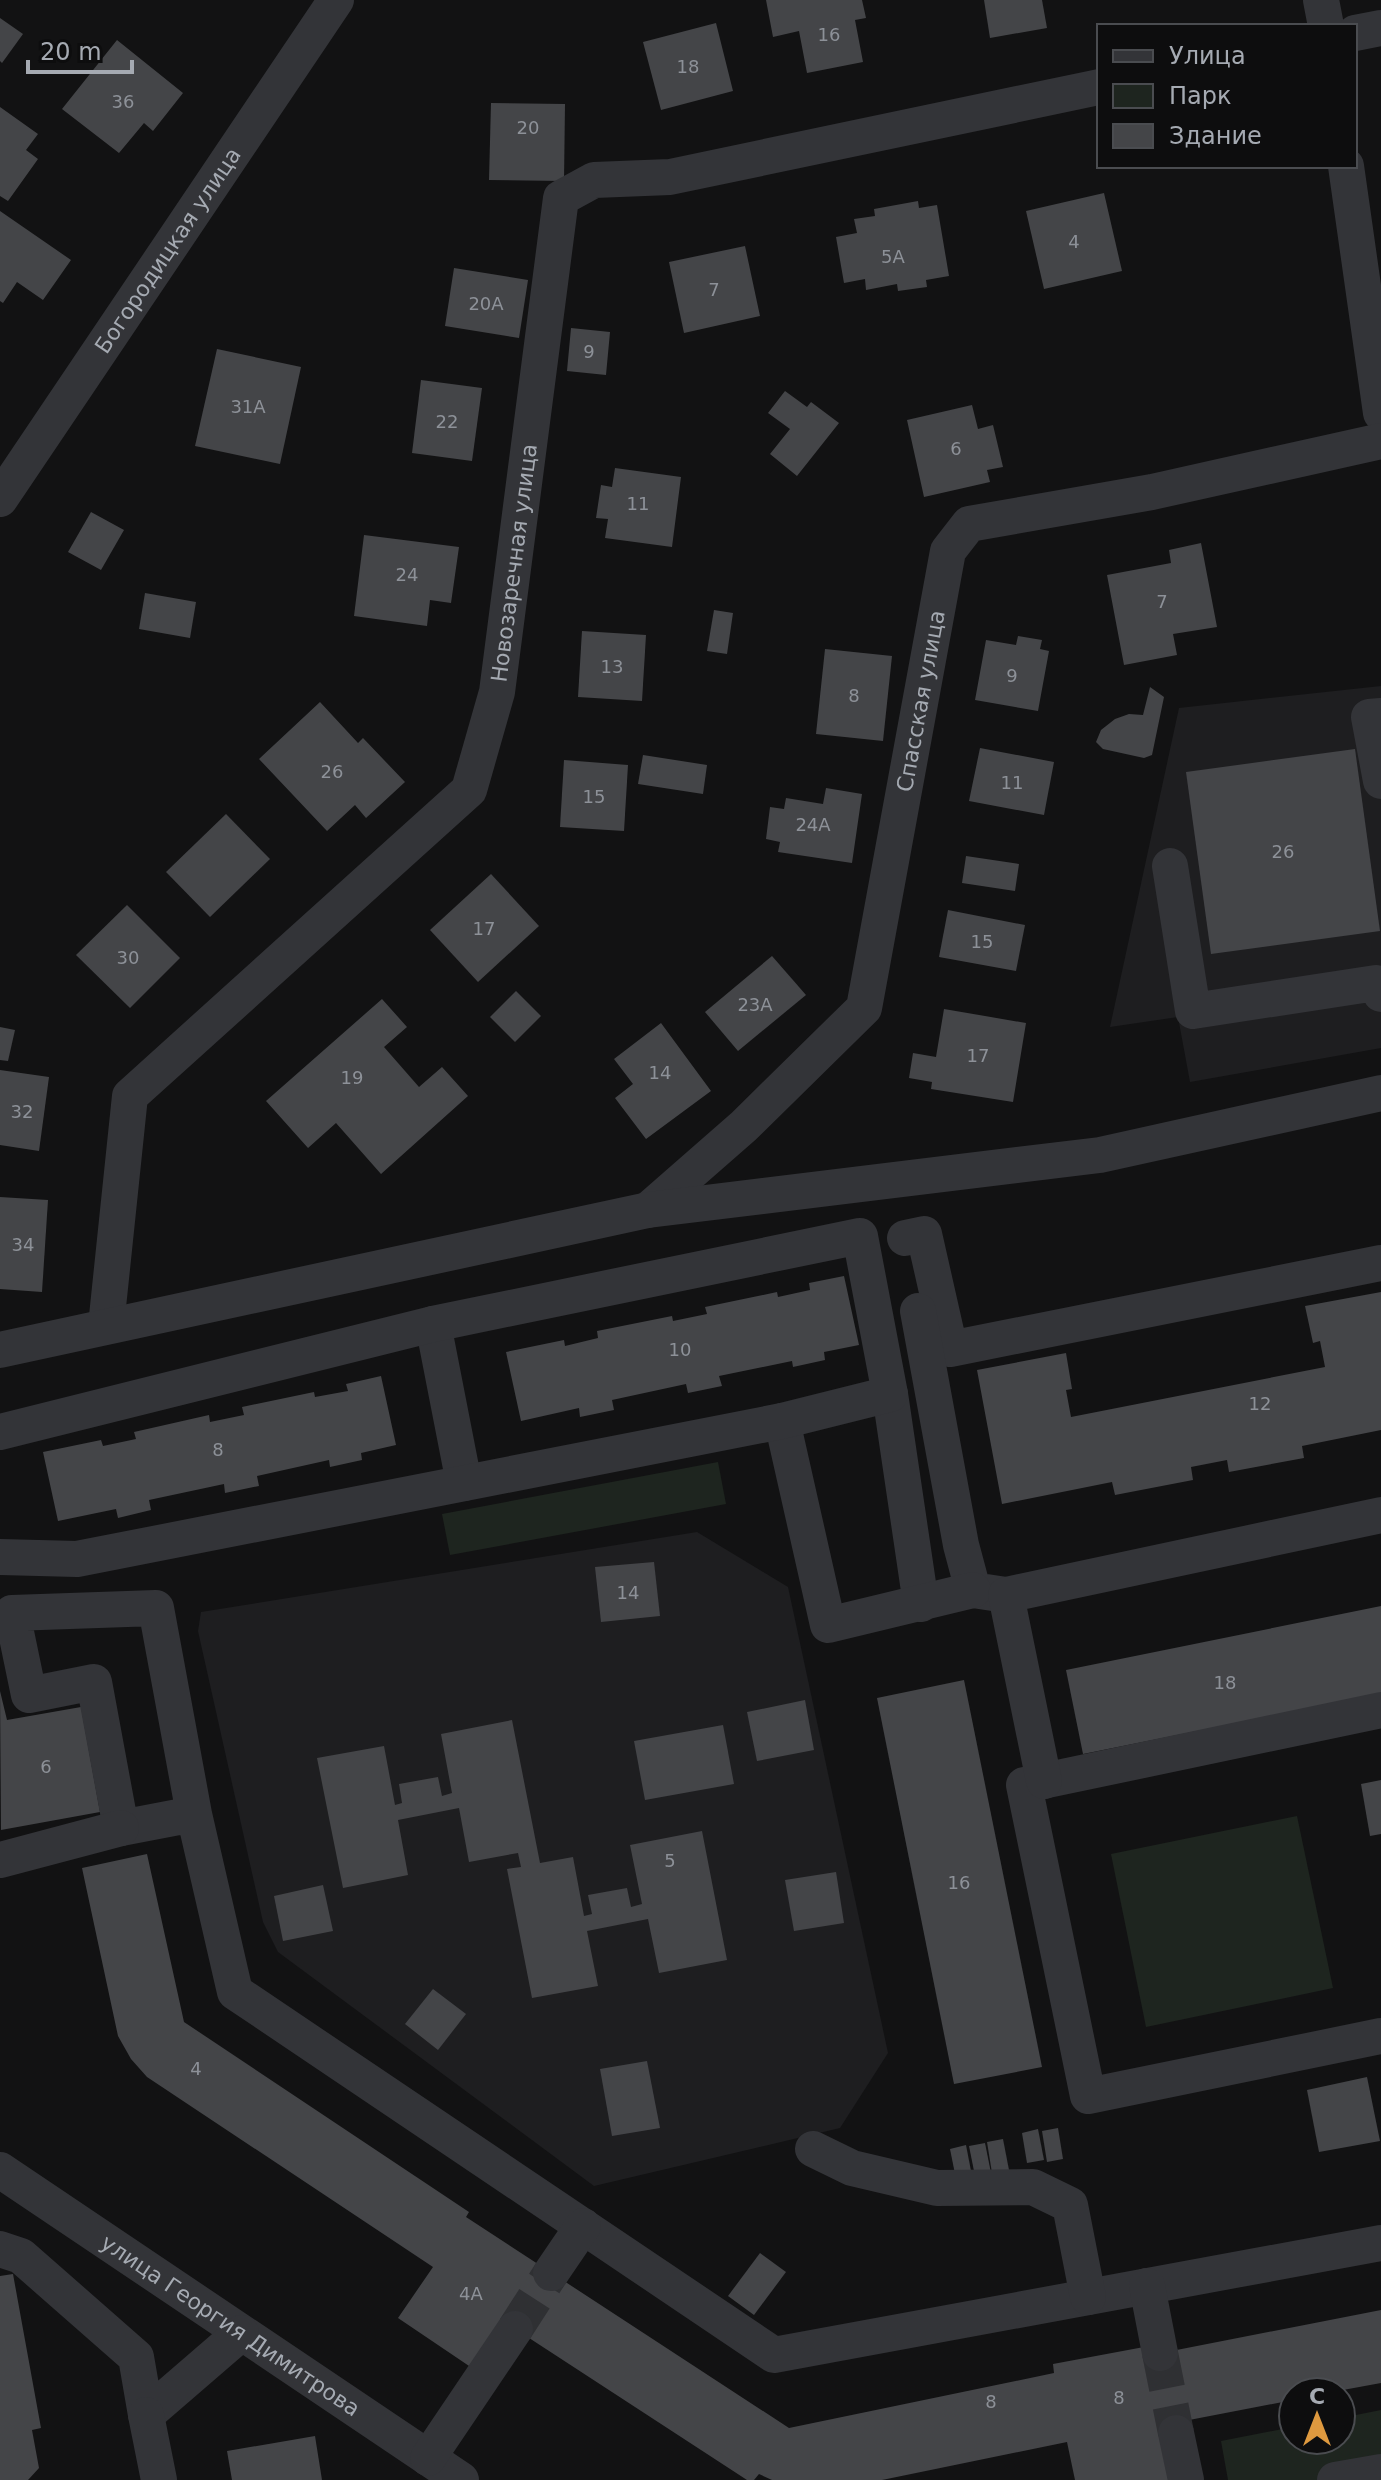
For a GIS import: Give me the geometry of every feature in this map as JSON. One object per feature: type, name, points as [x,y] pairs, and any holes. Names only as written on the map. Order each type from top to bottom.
[{"type":"street","name":"Богородицкая улица","points":[[0,499],[336,0]]},
{"type":"street","points":[[1321,0],[1326,24]]},
{"type":"street","points":[[1357,33],[1381,28]]},
{"type":"street","name":"Новозаречная улица","points":[[106,1326],[130,1096],[469,790],[497,692],[561,198],[594,180],[670,177],[1097,87]]},
{"type":"street","points":[[1346,168],[1381,413]]},
{"type":"street","name":"Спасская улица","points":[[648,1210],[744,1126],[864,1008],[948,551],[969,524],[1152,492],[1381,441]]},
{"type":"street","points":[[1381,716],[1369,717],[1381,781]]},
{"type":"street","points":[[1170,866],[1193,1011],[1379,985]]},
{"type":"street","points":[[0,1350],[648,1210],[1100,1155],[1381,1093]]},
{"type":"street","points":[[893,1180],[961,1545],[989,1592],[1044,1781]]},
{"type":"street","points":[[905,1238],[924,1234],[950,1349],[1381,1263]]},
{"type":"street","points":[[0,1432],[433,1324],[860,1236],[890,1394],[921,1604]]},
{"type":"street","points":[[433,1324],[464,1483]]},
{"type":"street","points":[[0,1557],[77,1559],[782,1421],[890,1394]]},
{"type":"street","points":[[782,1421],[828,1625],[921,1604],[1381,1515]]},
{"type":"street","points":[[121,1828],[94,1682],[29,1695],[12,1613],[156,1608],[194,1814],[235,1992],[774,2355],[1381,2243]]},
{"type":"street","points":[[1381,1710],[1024,1785],[1088,2096],[1381,2036]]},
{"type":"street","points":[[0,1860],[121,1828],[194,1814]]},
{"type":"street","points":[[813,2149],[852,2168],[937,2188],[1033,2187],[1070,2205],[1088,2297]]},
{"type":"street","name":"улица Георгия Димитрова","points":[[0,2170],[443,2472]]},
{"type":"street","points":[[551,2273],[583,2226]]},
{"type":"street","points":[[0,2249],[21,2256],[136,2357],[159,2480]]},
{"type":"street","points":[[1147,2286],[1160,2353]]},
{"type":"street","points":[[443,2472],[515,2329]]},
{"type":"street","points":[[146,2415],[241,2333]]},
{"type":"street","points":[[1176,2433],[1186,2480]]},
{"type":"street","points":[[1335,2480],[1381,2472]]},
{"type":"shaded area","points":[[1381,686],[1381,1048],[1190,1082],[1178,1017],[1110,1027],[1179,708]]},
{"type":"shaded area","points":[[697,1532],[788,1587],[888,2053],[840,2128],[594,2186],[278,1952],[263,1922],[198,1631],[201,1612]]},
{"type":"green space","points":[[718,1462],[726,1504],[450,1555],[442,1514]]},
{"type":"green space","points":[[1297,1816],[1333,1988],[1146,2027],[1111,1854]]},
{"type":"green space","points":[[1381,2410],[1381,2480],[1228,2480],[1221,2441],[1277,2430],[1277,2456],[1357,2456],[1357,2415]]},
{"type":"building","points":[[766,0],[862,0],[866,18],[855,20],[863,62],[807,73],[799,31],[773,37]]},
{"type":"building","points":[[984,0],[1042,0],[1047,28],[990,38]]},
{"type":"building","points":[[0,18],[23,34],[2,63],[0,61]]},
{"type":"building","points":[[716,23],[733,91],[661,110],[643,42]]},
{"type":"building","points":[[117,40],[183,93],[153,131],[144,123],[119,153],[62,109]]},
{"type":"building","points":[[491,103],[565,104],[564,181],[489,180]]},
{"type":"building","points":[[0,107],[38,134],[26,150],[38,159],[8,201],[0,196]]},
{"type":"building","points":[[1104,193],[1122,271],[1044,289],[1026,211]]},
{"type":"building","points":[[918,201],[919,208],[937,205],[949,276],[926,280],[927,287],[898,291],[897,284],[866,290],[865,279],[844,283],[836,237],[857,233],[854,219],[875,216],[874,209]]},
{"type":"building","points":[[0,211],[71,260],[43,300],[17,282],[3,303],[0,301]]},
{"type":"building","points":[[745,246],[760,316],[684,333],[669,262]]},
{"type":"building","points":[[454,268],[528,280],[519,338],[445,326]]},
{"type":"building","points":[[571,328],[610,332],[606,375],[567,371]]},
{"type":"building","points":[[217,349],[301,367],[280,464],[195,446]]},
{"type":"building","points":[[421,380],[482,388],[472,461],[412,453]]},
{"type":"building","points":[[785,391],[807,407],[811,402],[839,423],[797,476],[770,454],[790,429],[768,413]]},
{"type":"building","points":[[972,405],[978,429],[993,425],[1003,467],[987,470],[990,482],[924,497],[907,420]]},
{"type":"building","points":[[615,468],[681,477],[672,547],[605,538],[608,519],[596,518],[601,485],[612,487]]},
{"type":"building","points":[[91,512],[124,530],[101,570],[68,552]]},
{"type":"building","points":[[364,535],[459,547],[451,603],[430,600],[427,626],[354,616]]},
{"type":"building","points":[[1201,543],[1217,627],[1173,634],[1177,655],[1124,665],[1107,575],[1171,563],[1169,550]]},
{"type":"building","points":[[145,593],[196,602],[190,638],[139,629]]},
{"type":"building","points":[[714,610],[733,613],[727,654],[707,651]]},
{"type":"building","points":[[582,631],[646,635],[642,701],[578,697]]},
{"type":"building","points":[[1018,636],[1042,640],[1040,649],[1049,651],[1038,711],[975,700],[986,640],[1016,645]]},
{"type":"building","points":[[825,649],[892,656],[883,741],[816,734]]},
{"type":"building","points":[[1150,687],[1164,697],[1152,755],[1144,758],[1103,749],[1096,742],[1101,730],[1115,719],[1129,714],[1143,715]]},
{"type":"building","points":[[320,702],[358,743],[363,738],[405,782],[366,818],[355,805],[327,831],[259,759]]},
{"type":"building","points":[[980,748],[1054,762],[1044,815],[969,801]]},
{"type":"building","points":[[1355,749],[1380,931],[1211,954],[1186,772]]},
{"type":"building","points":[[643,755],[707,765],[703,794],[638,784]]},
{"type":"building","points":[[564,760],[628,765],[624,831],[560,827]]},
{"type":"building","points":[[826,788],[862,794],[852,863],[778,852],[780,842],[766,839],[770,807],[784,809],[786,798],[823,804]]},
{"type":"building","points":[[226,814],[270,859],[210,917],[166,872]]},
{"type":"building","points":[[966,856],[1019,864],[1015,891],[962,883]]},
{"type":"building","points":[[491,874],[539,926],[478,982],[430,930]]},
{"type":"building","points":[[127,905],[180,958],[130,1008],[76,955]]},
{"type":"building","points":[[948,910],[1025,925],[1016,971],[939,957]]},
{"type":"building","points":[[772,956],[806,995],[738,1051],[705,1012]]},
{"type":"building","points":[[516,991],[541,1016],[515,1042],[490,1017]]},
{"type":"building","points":[[382,999],[407,1027],[384,1047],[419,1087],[442,1067],[468,1096],[381,1174],[336,1123],[308,1148],[266,1101]]},
{"type":"building","points":[[944,1009],[1026,1023],[1013,1102],[931,1089],[932,1082],[909,1078],[913,1053],[936,1057]]},
{"type":"building","points":[[661,1023],[711,1091],[646,1139],[615,1098],[633,1084],[614,1059]]},
{"type":"building","points":[[0,1027],[15,1030],[8,1061],[0,1060]]},
{"type":"building","points":[[0,1070],[49,1077],[39,1151],[0,1145]]},
{"type":"building","points":[[0,1197],[48,1200],[42,1292],[0,1289]]},
{"type":"building","points":[[844,1276],[859,1345],[824,1352],[825,1360],[793,1367],[792,1361],[719,1376],[722,1386],[688,1393],[686,1384],[612,1400],[614,1410],[580,1417],[579,1408],[521,1421],[506,1352],[564,1340],[565,1346],[598,1338],[597,1331],[672,1316],[673,1321],[707,1314],[705,1307],[777,1292],[778,1297],[810,1290],[809,1283]]},
{"type":"building","points":[[1381,1292],[1381,1430],[1302,1446],[1304,1458],[1229,1472],[1227,1460],[1191,1467],[1193,1480],[1115,1495],[1112,1482],[1002,1504],[977,1370],[1066,1353],[1072,1389],[1066,1390],[1071,1417],[1325,1367],[1320,1341],[1313,1343],[1305,1306]]},
{"type":"building","points":[[381,1376],[396,1445],[361,1453],[362,1460],[330,1467],[329,1460],[257,1476],[259,1486],[225,1493],[224,1484],[149,1500],[151,1510],[118,1518],[116,1509],[58,1521],[43,1452],[101,1440],[103,1446],[136,1439],[134,1432],[209,1415],[210,1422],[244,1415],[242,1407],[314,1392],[315,1397],[348,1391],[346,1384]]},
{"type":"building","points":[[654,1562],[660,1616],[601,1622],[595,1567]]},
{"type":"building","points":[[1381,1606],[1381,1694],[1083,1754],[1066,1670]]},
{"type":"building","points":[[964,1680],[1042,2067],[954,2084],[877,1698]]},
{"type":"building","points":[[0,1691],[7,1720],[81,1707],[100,1812],[1,1830]]},
{"type":"building","points":[[805,1700],[814,1750],[757,1761],[747,1712]]},
{"type":"building","points":[[512,1720],[540,1863],[573,1857],[584,1916],[592,1914],[588,1895],[627,1888],[631,1907],[642,1904],[630,1845],[702,1831],[727,1960],[659,1973],[648,1919],[587,1931],[598,1986],[532,1998],[507,1869],[521,1867],[518,1853],[469,1862],[459,1808],[398,1820],[408,1875],[343,1888],[317,1758],[384,1746],[395,1805],[402,1803],[399,1784],[438,1777],[442,1796],[452,1793],[441,1734]]},
{"type":"building","points":[[723,1725],[734,1784],[645,1800],[634,1741]]},
{"type":"building","points":[[1381,1780],[1381,1834],[1370,1836],[1361,1784]]},
{"type":"building","points":[[147,1854],[184,2022],[469,2212],[466,2217],[789,2428],[1054,2373],[1053,2364],[1144,2347],[1146,2356],[1381,2310],[1381,2383],[1357,2387],[1357,2376],[1277,2376],[1277,2403],[1184,2421],[1169,2480],[1075,2480],[1067,2442],[882,2480],[772,2480],[759,2474],[754,2480],[747,2480],[506,2323],[475,2370],[398,2318],[433,2267],[147,2077],[131,2059],[118,2036],[82,1868]]},
{"type":"building","points":[[836,1872],[844,1923],[794,1931],[785,1880]]},
{"type":"building","points":[[323,1885],[333,1931],[283,1941],[274,1896]]},
{"type":"building","points":[[433,1989],[466,2014],[438,2050],[405,2024]]},
{"type":"building","points":[[647,2061],[660,2128],[612,2136],[600,2069]]},
{"type":"building","points":[[1367,2077],[1380,2141],[1319,2152],[1307,2090]]},
{"type":"building","points":[[1058,2128],[1063,2159],[1047,2162],[1042,2131]]},
{"type":"building","points":[[1038,2129],[1044,2160],[1027,2163],[1022,2133]]},
{"type":"building","points":[[1003,2139],[1009,2170],[992,2173],[987,2142]]},
{"type":"building","points":[[985,2143],[991,2173],[975,2176],[969,2146]]},
{"type":"building","points":[[966,2145],[972,2176],[956,2179],[950,2149]]},
{"type":"building","points":[[760,2253],[786,2272],[754,2315],[728,2296]]},
{"type":"building","points":[[13,2274],[41,2428],[32,2430],[39,2468],[28,2480],[0,2480],[0,2276]]},
{"type":"building","points":[[315,2436],[322,2480],[232,2480],[227,2451]]},
{"type":"tunnel","points":[[515,2329],[551,2273]]},
{"type":"tunnel","points":[[1160,2353],[1176,2433]]}]
